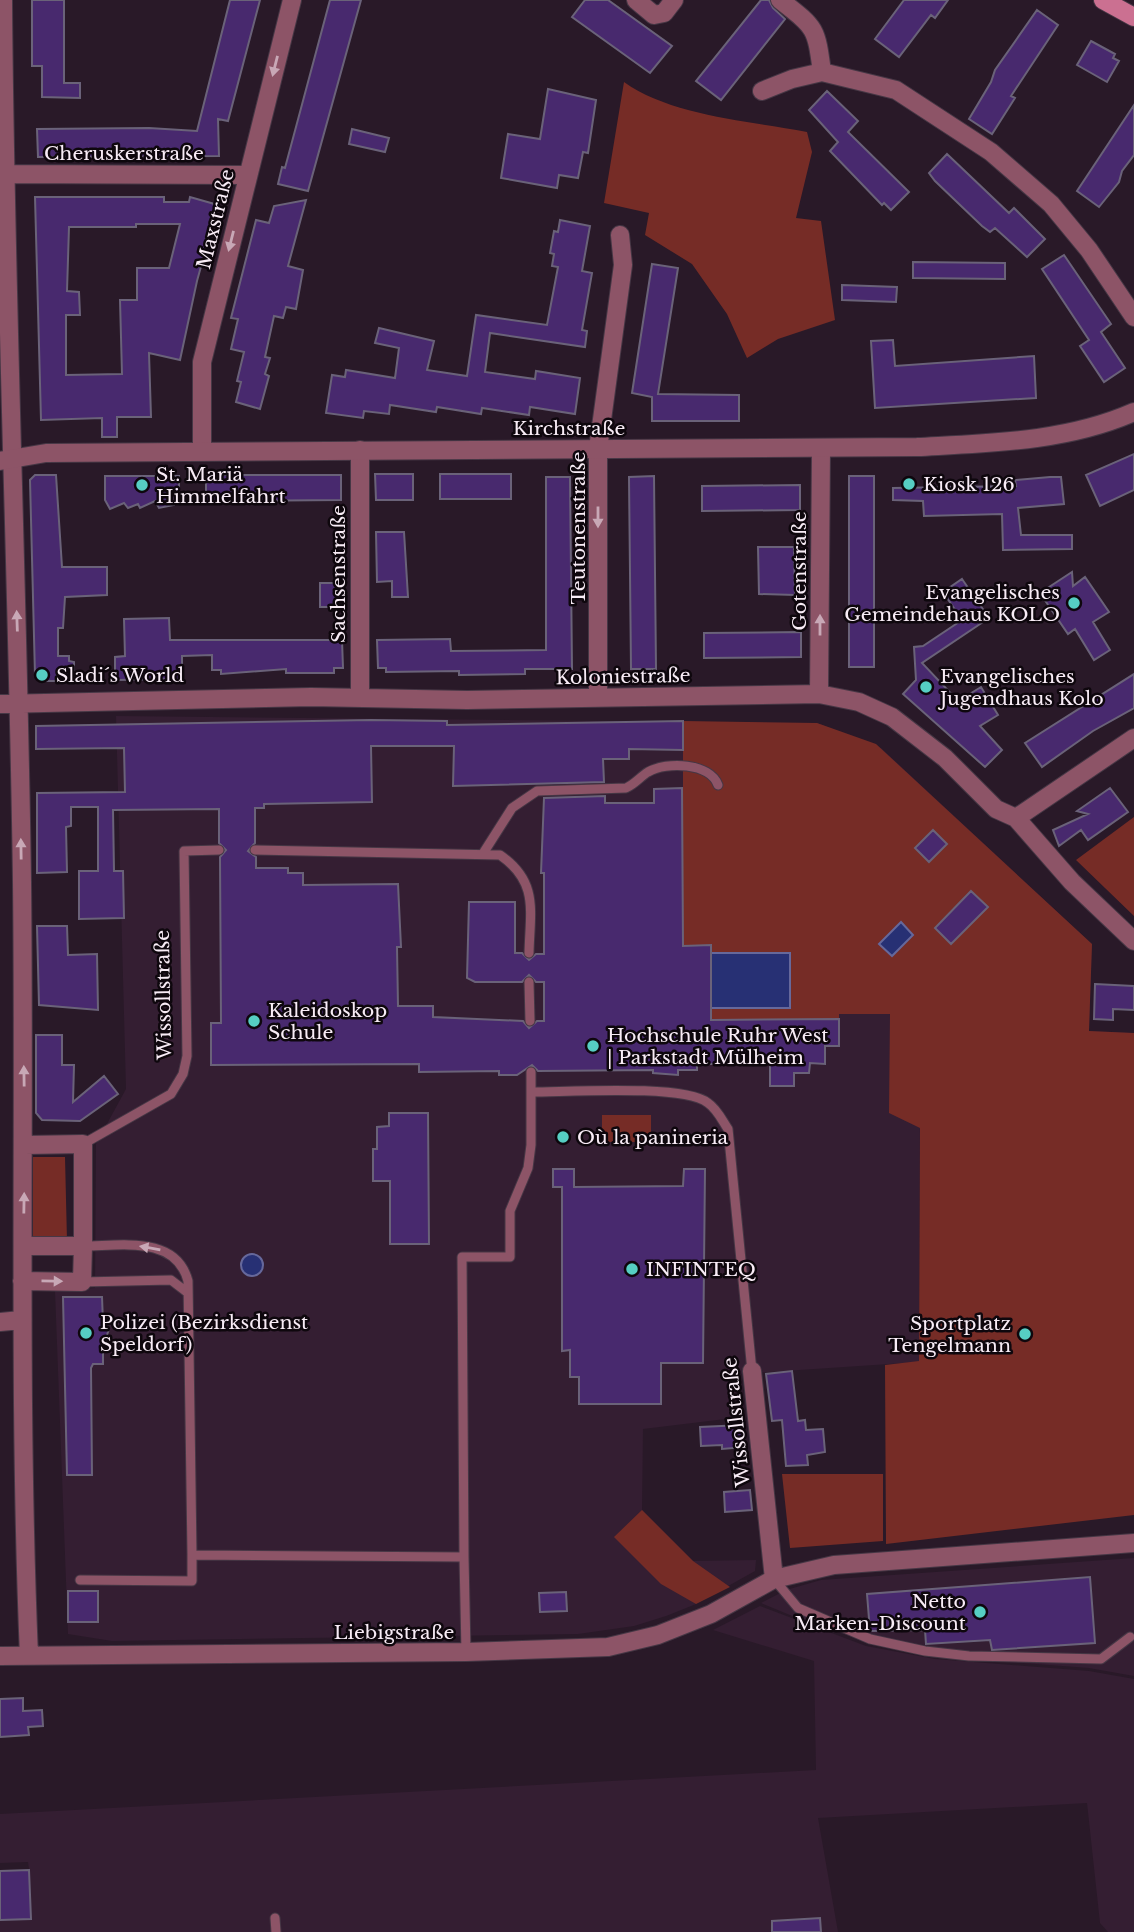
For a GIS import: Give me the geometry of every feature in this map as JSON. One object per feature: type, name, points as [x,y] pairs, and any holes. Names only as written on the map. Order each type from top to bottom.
[{"type":"main road","points":[[1103,0],[1134,17]]},
{"type":"street","points":[[3,0],[2,174],[6,460],[20,704],[24,1144],[21,1320],[29,1656]]},
{"type":"street","name":"Maxstraße","points":[[202,451],[202,362],[292,0]]},
{"type":"street","points":[[636,0],[654,15],[664,13],[674,0]]},
{"type":"street","points":[[780,0],[810,23],[817,33],[822,72]]},
{"type":"street","points":[[762,92],[792,79],[822,72],[896,90],[991,152],[1051,204],[1089,250],[1134,317]]},
{"type":"street","name":"Cheruskerstraße","points":[[2,174],[247,175]]},
{"type":"street","name":"Teutonenstraße","points":[[598,697],[598,449],[623,265],[620,235]]},
{"type":"street","name":"Kirchstraße","points":[[6,460],[46,453],[821,449],[1014,442],[1074,430],[1134,412]]},
{"type":"street","name":"Gotenstraße","points":[[819,694],[821,449]]},
{"type":"street","name":"Sachsenstraße","points":[[360,450],[360,698]]},
{"type":"street","name":"Koloniestraße","points":[[0,704],[819,694],[859,702],[892,717],[945,758],[996,809],[1016,818],[1072,882],[1134,941]]},
{"type":"street","points":[[1016,818],[1134,738]]},
{"type":"street","name":"Wissollstraße","points":[[24,1144],[83,1144]]},
{"type":"street","points":[[22,1281],[82,1282],[83,1144]]},
{"type":"street","points":[[23,1246],[83,1246]]},
{"type":"street","points":[[0,1322],[21,1320]]},
{"type":"street","name":"Wissollstraße","points":[[752,1371],[774,1579]]},
{"type":"street","points":[[774,1579],[834,1565],[1134,1543]]},
{"type":"street","name":"Liebigstraße","points":[[0,1656],[466,1652],[620,1644],[658,1636],[711,1614],[774,1579]]},
{"type":"lane","points":[[484,852],[512,808],[537,791],[625,788],[638,783],[648,772],[677,767],[704,769],[715,775],[718,785]]},
{"type":"lane","name":"Wissollstraße","points":[[83,1144],[171,1094],[179,1085],[187,1056],[184,851],[219,850]]},
{"type":"lane","points":[[256,850],[484,852],[500,855],[509,860],[528,883],[529,953]]},
{"type":"lane","points":[[529,982],[530,1021]]},
{"type":"lane","points":[[466,1652],[462,1257],[509,1257],[510,1211],[528,1168],[531,1072]]},
{"type":"lane","name":"Wissollstraße","points":[[532,1091],[656,1092],[691,1096],[707,1102],[716,1111],[727,1129],[752,1371]]},
{"type":"lane","points":[[80,1580],[192,1581],[188,1293],[185,1270],[169,1253],[144,1246],[83,1246]]},
{"type":"lane","points":[[82,1282],[171,1280],[188,1293]]},
{"type":"lane","points":[[192,1555],[464,1557]]},
{"type":"lane","points":[[774,1579],[798,1608],[870,1639],[925,1651],[969,1656],[1101,1660],[1130,1637]]},
{"type":"lane","points":[[275,1918],[276,1932]]},
{"type":"shaded area","points":[[624,82],[665,103],[688,110],[807,132],[812,152],[796,218],[821,221],[835,320],[778,339],[747,358],[727,314],[692,264],[645,235],[649,213],[604,203]]},
{"type":"shaded area","points":[[116,716],[817,723],[881,748],[1092,944],[1089,1031],[1134,1033],[920,1128],[919,1362],[738,1374],[742,1417],[643,1429],[642,1510],[693,1561],[756,1560],[755,1571],[696,1604],[666,1616],[634,1626],[578,1634],[112,1641],[68,1634],[55,1291],[95,1288],[96,1144],[126,1089]]},
{"type":"shaded area","points":[[683,721],[817,723],[876,744],[1092,944],[1089,1031],[1134,1033],[1134,1515],[886,1544],[885,1365],[919,1361],[920,1128],[889,1113],[890,1014],[839,1014],[839,1019],[683,1020]]},
{"type":"shaded area","points":[[1134,817],[1134,916],[1076,860]]},
{"type":"shaded area","points":[[901,922],[913,935],[892,956],[879,944]]},
{"type":"shaded area","points":[[695,953],[790,953],[790,1008],[695,1008]]},
{"type":"shaded area","points":[[602,1115],[651,1115],[651,1142],[602,1142]]},
{"type":"shaded area","points":[[33,1157],[65,1157],[67,1241],[33,1241]]},
{"type":"shaded area","points":[[252,1254],[260,1257],[263,1265],[260,1273],[252,1276],[244,1273],[241,1265],[244,1257]]},
{"type":"shaded area","points":[[782,1474],[883,1474],[883,1541],[790,1548]]},
{"type":"shaded area","points":[[642,1510],[693,1561],[730,1587],[696,1604],[661,1584],[614,1537]]},
{"type":"shaded area","points":[[1134,1558],[1134,1676],[1089,1668],[982,1660],[879,1645],[814,1625],[761,1603],[786,1590],[821,1580]]},
{"type":"shaded area","points":[[760,1606],[866,1646],[935,1659],[1089,1671],[1134,1679],[1134,1932],[1108,1932],[1100,1923],[1087,1803],[818,1818],[838,1932],[0,1932],[0,1871],[29,1869],[28,1862],[0,1863],[0,1814],[816,1770],[814,1661],[713,1630]]},
{"type":"building","points":[[32,0],[64,0],[64,83],[80,83],[80,98],[42,97],[42,66],[32,66]]},
{"type":"building","points":[[230,0],[260,0],[228,121],[218,119],[219,156],[38,157],[37,129],[149,128],[197,131]]},
{"type":"building","points":[[330,0],[361,0],[308,191],[278,184],[282,167],[285,168]]},
{"type":"building","points":[[585,0],[608,0],[672,46],[650,73],[572,17]]},
{"type":"building","points":[[761,0],[769,0],[785,19],[721,100],[696,81]]},
{"type":"building","points":[[904,0],[948,0],[935,18],[931,15],[899,57],[875,39]]},
{"type":"building","points":[[1037,10],[1058,25],[1011,96],[1015,98],[992,134],[969,119],[995,70]]},
{"type":"building","points":[[1091,41],[1115,54],[1113,58],[1119,61],[1107,82],[1077,65]]},
{"type":"building","points":[[548,89],[596,100],[588,153],[583,152],[578,178],[559,175],[557,188],[501,178],[508,134],[540,139]]},
{"type":"building","points":[[827,91],[858,121],[848,132],[909,192],[891,210],[884,203],[882,205],[830,151],[838,142],[809,110]]},
{"type":"building","points":[[1134,105],[1134,155],[1122,171],[1119,182],[1099,207],[1077,191]]},
{"type":"building","points":[[352,129],[389,138],[385,152],[349,144]]},
{"type":"building","points":[[947,154],[1009,213],[1014,208],[1045,239],[1027,257],[995,228],[990,232],[982,226],[935,181],[929,173]]},
{"type":"building","points":[[35,197],[164,197],[164,202],[189,202],[190,197],[218,205],[197,281],[180,360],[149,353],[151,417],[117,417],[117,437],[102,437],[102,418],[41,420]],"holes":[[[180,224],[169,268],[137,268],[137,300],[120,300],[122,374],[66,375],[66,315],[80,315],[79,292],[67,291],[69,227]]]},
{"type":"building","points":[[306,200],[288,266],[303,270],[296,309],[286,307],[283,318],[274,316],[265,357],[270,358],[265,374],[269,376],[260,409],[236,402],[241,382],[237,381],[244,352],[231,349],[238,319],[231,318],[256,220],[269,223],[274,206]]},
{"type":"building","points":[[560,220],[590,226],[582,271],[592,273],[582,330],[587,331],[585,347],[490,333],[485,372],[535,379],[536,371],[580,378],[575,414],[530,407],[529,415],[482,408],[481,414],[437,407],[436,412],[390,405],[389,414],[364,411],[363,418],[326,413],[332,375],[345,377],[346,370],[395,378],[399,348],[375,343],[379,328],[434,341],[427,370],[467,376],[476,315],[547,325],[558,267],[552,266],[554,254],[550,253],[554,231],[558,232]]},
{"type":"building","points":[[1064,255],[1111,324],[1101,332],[1125,368],[1104,382],[1080,346],[1089,340],[1042,269]]},
{"type":"building","points":[[913,262],[1005,263],[1005,279],[913,278]]},
{"type":"building","points":[[652,264],[678,268],[658,394],[739,395],[739,421],[652,421],[652,397],[632,393]]},
{"type":"building","points":[[842,285],[897,287],[896,302],[842,300]]},
{"type":"building","points":[[893,340],[895,366],[1034,356],[1036,398],[875,408],[871,341]]},
{"type":"building","points":[[1134,454],[1134,490],[1100,506],[1086,475]]},
{"type":"building","points":[[375,474],[413,474],[413,500],[376,500]]},
{"type":"building","points":[[440,474],[511,474],[511,499],[440,499]]},
{"type":"building","points":[[35,475],[56,475],[62,567],[107,567],[107,595],[65,597],[63,628],[58,628],[58,656],[69,656],[69,661],[74,662],[74,681],[41,681],[35,675],[30,480]]},
{"type":"building","points":[[206,475],[341,475],[341,500],[206,501]]},
{"type":"building","name":"St. Mariä Himmelfahrt","points":[[105,476],[179,476],[179,494],[175,494],[174,505],[159,508],[155,501],[140,508],[138,504],[128,508],[124,503],[110,509],[105,500]]},
{"type":"building","points":[[654,476],[656,669],[631,669],[629,477]]},
{"type":"building","points":[[849,476],[874,476],[874,667],[849,667]]},
{"type":"building","points":[[546,477],[570,477],[572,669],[525,669],[525,674],[459,675],[459,671],[386,672],[386,668],[378,668],[377,640],[450,639],[451,651],[546,650]]},
{"type":"building","points":[[1061,477],[1064,504],[1018,508],[1021,535],[1072,535],[1072,549],[1003,550],[1002,514],[924,516],[923,501],[893,500],[893,488],[1016,486],[1015,480]]},
{"type":"building","points":[[800,485],[800,510],[702,511],[702,486]]},
{"type":"building","points":[[376,532],[404,532],[408,597],[392,597],[392,581],[377,582]]},
{"type":"building","points":[[758,547],[794,547],[795,595],[759,594]]},
{"type":"building","name":"Evangelisches Gemeindehaus KOLO","points":[[1072,572],[1073,586],[1085,577],[1109,612],[1093,622],[1110,650],[1094,660],[1075,629],[1068,634],[1040,593]]},
{"type":"building","points":[[962,579],[989,618],[922,663],[958,701],[981,687],[998,715],[980,726],[1002,750],[985,767],[903,694],[916,680],[914,647],[923,646],[962,620],[943,592]]},
{"type":"building","points":[[320,583],[336,583],[336,607],[320,607]]},
{"type":"building","points":[[169,618],[170,640],[342,640],[343,668],[334,668],[334,673],[286,673],[286,669],[221,674],[221,670],[212,670],[212,655],[182,656],[182,679],[115,680],[115,657],[125,656],[124,619]]},
{"type":"building","points":[[801,632],[801,657],[704,658],[704,633]]},
{"type":"building","points":[[1134,674],[1134,708],[1093,731],[1042,767],[1025,743]]},
{"type":"building","points":[[447,721],[447,725],[683,721],[683,750],[629,749],[629,759],[603,759],[604,782],[453,786],[454,746],[371,746],[372,802],[264,804],[264,808],[255,808],[255,843],[248,851],[256,857],[256,868],[288,868],[288,873],[303,873],[303,885],[398,884],[401,947],[397,947],[398,1006],[433,1006],[433,1017],[523,1021],[529,1028],[537,1021],[544,1021],[544,982],[536,982],[529,975],[522,982],[475,982],[467,978],[469,902],[515,902],[515,953],[522,953],[529,960],[536,954],[544,954],[544,873],[541,873],[544,798],[605,796],[605,803],[654,803],[654,789],[682,788],[683,946],[711,945],[711,1020],[839,1019],[839,1046],[825,1046],[825,1064],[810,1063],[809,1073],[794,1073],[794,1086],[770,1086],[770,1064],[697,1064],[697,1070],[678,1070],[678,1075],[653,1073],[653,1070],[538,1071],[532,1065],[517,1075],[499,1075],[499,1071],[419,1072],[419,1064],[211,1065],[211,1023],[221,1023],[220,857],[226,850],[219,843],[219,809],[113,810],[114,871],[123,871],[124,918],[79,919],[79,871],[98,871],[98,807],[71,807],[71,826],[66,827],[67,872],[37,873],[37,793],[125,792],[124,748],[36,749],[36,726]]},
{"type":"building","points":[[1110,788],[1128,812],[1088,840],[1081,830],[1059,846],[1053,830],[1088,814],[1077,811]]},
{"type":"building","points":[[933,830],[947,844],[929,862],[915,848]]},
{"type":"building","points":[[971,891],[988,907],[951,944],[935,928]]},
{"type":"building","points":[[37,926],[67,926],[68,955],[97,954],[98,1010],[39,1005]]},
{"type":"building","points":[[1095,984],[1134,986],[1134,1010],[1113,1009],[1113,1020],[1094,1019]]},
{"type":"building","points":[[36,1035],[62,1035],[62,1065],[74,1065],[73,1102],[104,1076],[118,1094],[80,1121],[42,1120],[36,1113]]},
{"type":"building","points":[[389,1113],[428,1113],[429,1244],[390,1244],[390,1181],[373,1181],[373,1149],[377,1149],[377,1127],[389,1126]]},
{"type":"building","name":"INFINTEQ","points":[[553,1169],[574,1169],[574,1187],[683,1186],[684,1169],[705,1169],[703,1363],[661,1363],[661,1404],[579,1404],[579,1377],[570,1377],[570,1350],[562,1351],[562,1187],[553,1187]]},
{"type":"building","points":[[63,1297],[102,1297],[103,1322],[109,1329],[103,1347],[103,1364],[93,1364],[91,1368],[92,1475],[67,1475]]},
{"type":"building","points":[[792,1371],[798,1421],[805,1420],[806,1430],[823,1429],[825,1452],[807,1455],[808,1465],[786,1466],[782,1420],[772,1421],[766,1374]]},
{"type":"building","points":[[743,1425],[745,1447],[722,1449],[722,1445],[701,1446],[700,1427]]},
{"type":"building","points":[[750,1490],[752,1510],[725,1512],[724,1492]]},
{"type":"building","name":"Netto Marken-Discount","points":[[1090,1577],[1095,1643],[992,1650],[990,1640],[926,1644],[925,1630],[870,1631],[867,1594]]},
{"type":"building","points":[[68,1591],[98,1591],[98,1622],[68,1622]]},
{"type":"building","points":[[566,1592],[567,1611],[540,1612],[539,1593]]},
{"type":"building","points":[[23,1698],[23,1711],[42,1710],[43,1726],[28,1727],[29,1735],[0,1737],[0,1699]]},
{"type":"building","points":[[29,1870],[31,1919],[0,1920],[0,1871]]},
{"type":"building","points":[[820,1918],[821,1932],[772,1932],[772,1921]]},
{"type":"place","name":"Kiosk 126","points":[[909,484]]},
{"type":"place","name":"St. Mariä Himmelfahrt","points":[[142,485]]},
{"type":"place","name":"Evangelisches Gemeindehaus KOLO","points":[[1074,603]]},
{"type":"place","name":"Sladi´s World","points":[[42,675]]},
{"type":"place","name":"Evangelisches Jugendhaus Kolo","points":[[926,687]]},
{"type":"place","name":"Kaleidoskop Schule","points":[[254,1021]]},
{"type":"place","name":"Hochschule Ruhr West | Parkstadt Mülheim","points":[[593,1046]]},
{"type":"place","name":"Où la panineria","points":[[563,1137]]},
{"type":"place","name":"INFINTEQ","points":[[632,1269]]},
{"type":"place","name":"Polizei (Bezirksdienst Speldorf)","points":[[86,1333]]},
{"type":"place","name":"Sportplatz Tengelmann","points":[[1025,1334]]},
{"type":"place","name":"Netto Marken-Discount","points":[[980,1612]]}]
